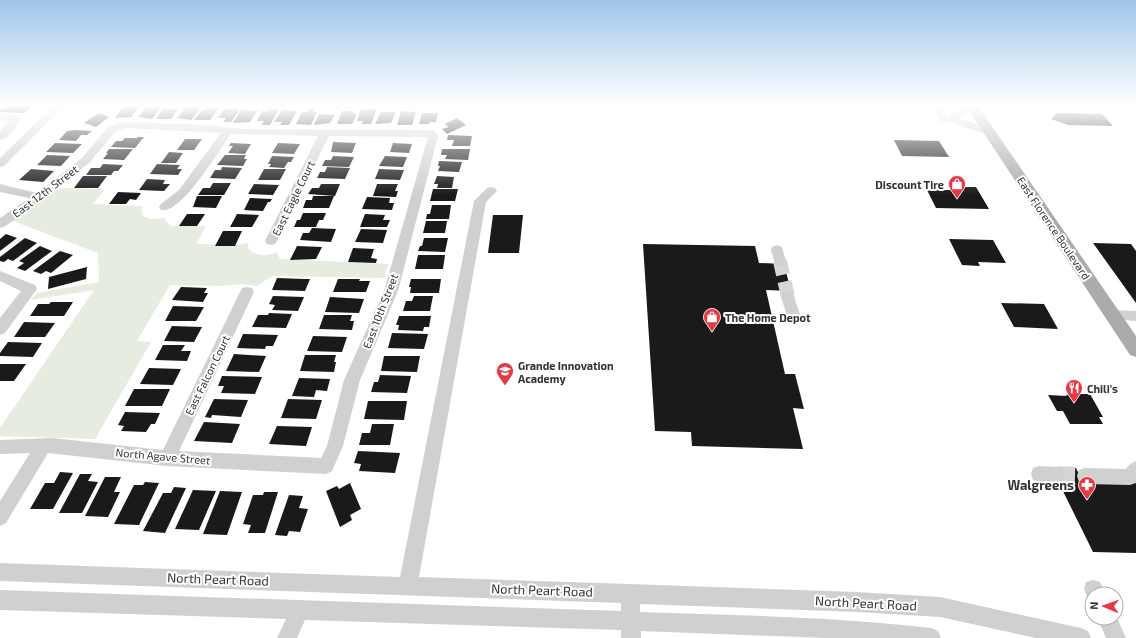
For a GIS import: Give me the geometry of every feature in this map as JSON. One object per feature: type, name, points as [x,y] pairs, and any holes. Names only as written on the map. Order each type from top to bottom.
[{"type":"main road","name":"East Florence Boulevard","points":[[993,136],[1136,350]]},
{"type":"street","points":[[0,164],[30,136]]},
{"type":"street","name":"East 12th Street","points":[[0,224],[39,197],[86,160],[106,136]]},
{"type":"street","points":[[165,207],[184,193],[224,136]]},
{"type":"street","name":"East Eagle Court","points":[[271,241],[324,136]]},
{"type":"street","name":"East 10th Street","points":[[326,466],[334,446],[352,380],[391,291],[434,136]]},
{"type":"street","points":[[0,188],[39,197]]},
{"type":"street","points":[[408,586],[480,201],[491,191]]},
{"type":"street","points":[[0,276],[30,289],[0,329]]},
{"type":"street","name":"East Falcon Court","points":[[167,458],[246,292]]},
{"type":"street","points":[[788,297],[793,315]]},
{"type":"street","points":[[1113,315],[1136,316]]},
{"type":"street","points":[[0,517],[44,445]]},
{"type":"street","name":"North Agave Street","points":[[0,447],[44,445],[167,458],[326,466]]},
{"type":"street","points":[[1085,476],[1130,477],[1136,468]]},
{"type":"street","points":[[1039,474],[1057,475]]},
{"type":"street","name":"North Peart Road","points":[[0,572],[857,602],[940,608],[1081,638]]},
{"type":"street","points":[[630,593],[631,630]]},
{"type":"street","points":[[0,600],[300,610],[631,630],[810,627],[880,632],[931,638]]},
{"type":"street","points":[[287,638],[300,610]]},
{"type":"street","points":[[1111,626],[1116,638]]},
{"type":"shaded area","points":[[59,188],[105,189],[93,204],[143,206],[141,210],[143,216],[150,219],[164,218],[170,226],[206,226],[196,244],[235,245],[248,243],[248,248],[254,253],[266,255],[277,252],[280,259],[388,264],[384,278],[273,276],[256,286],[244,284],[222,286],[170,285],[137,341],[151,342],[95,439],[0,436],[0,428],[94,290],[31,300],[37,293],[99,282],[98,253],[13,221]]},
{"type":"building","points":[[63,136],[80,136],[76,141],[59,140]]},
{"type":"building","points":[[448,136],[472,136],[470,146],[452,146],[454,140],[447,140]]},
{"type":"building","points":[[144,137],[135,148],[111,147],[116,141],[122,141],[125,138]]},
{"type":"building","points":[[185,139],[202,139],[194,150],[177,150]]},
{"type":"building","points":[[894,140],[939,141],[949,157],[902,156]]},
{"type":"building","points":[[333,142],[356,143],[352,153],[331,152]]},
{"type":"building","points":[[55,143],[82,144],[73,153],[46,152]]},
{"type":"building","points":[[231,143],[251,144],[245,154],[228,153],[233,146],[229,146]]},
{"type":"building","points":[[278,143],[300,144],[294,154],[272,153]]},
{"type":"building","points":[[393,143],[412,144],[409,153],[390,152]]},
{"type":"building","points":[[109,149],[133,149],[124,160],[103,159],[108,153],[106,153]]},
{"type":"building","points":[[442,149],[470,149],[468,160],[445,159],[447,155],[441,155]]},
{"type":"building","points":[[169,152],[183,153],[176,163],[161,163]]},
{"type":"building","points":[[47,155],[70,156],[61,166],[37,165]]},
{"type":"building","points":[[225,155],[246,155],[244,159],[247,159],[243,166],[217,165]]},
{"type":"building","points":[[272,156],[294,157],[284,168],[269,167],[271,164],[268,164]]},
{"type":"building","points":[[333,156],[354,157],[349,167],[322,166],[325,160],[331,160]]},
{"type":"building","points":[[385,156],[407,157],[403,167],[379,166]]},
{"type":"building","points":[[439,161],[462,162],[459,172],[438,171],[440,166],[438,166]]},
{"type":"building","points":[[103,164],[123,165],[118,171],[114,171],[111,175],[86,175],[91,168],[100,168]]},
{"type":"building","points":[[157,164],[180,165],[177,169],[182,169],[178,175],[150,174]]},
{"type":"building","points":[[222,167],[242,168],[235,179],[210,178],[215,170],[221,170]]},
{"type":"building","points":[[327,167],[350,168],[345,179],[317,178],[320,172],[325,172]]},
{"type":"building","points":[[31,169],[54,171],[43,182],[19,180]]},
{"type":"building","points":[[264,169],[286,169],[280,180],[258,180]]},
{"type":"building","points":[[379,169],[404,170],[400,180],[375,179]]},
{"type":"building","points":[[83,176],[107,176],[98,188],[74,188]]},
{"type":"building","points":[[437,176],[454,177],[452,188],[437,188],[438,184],[434,184]]},
{"type":"building","points":[[147,179],[165,180],[163,184],[170,184],[164,191],[139,190]]},
{"type":"building","points":[[213,183],[231,183],[224,195],[198,195],[203,188],[210,188]]},
{"type":"building","points":[[254,184],[279,185],[273,195],[248,194]]},
{"type":"building","points":[[321,184],[340,184],[335,196],[308,194],[312,188],[319,188]]},
{"type":"building","points":[[377,184],[398,184],[395,191],[398,191],[396,197],[373,196]]},
{"type":"building","name":"Discount Tire","points":[[961,187],[976,187],[989,209],[936,208],[927,190],[963,190]]},
{"type":"building","points":[[433,189],[458,189],[455,201],[430,201]]},
{"type":"building","points":[[118,192],[141,193],[136,200],[130,199],[126,204],[109,204]]},
{"type":"building","points":[[197,196],[222,196],[216,208],[193,207]]},
{"type":"building","points":[[313,196],[334,196],[329,208],[303,208],[306,200],[312,200]]},
{"type":"building","points":[[367,197],[390,198],[389,203],[394,203],[392,210],[362,209]]},
{"type":"building","points":[[250,198],[272,199],[268,202],[263,211],[244,210]]},
{"type":"building","points":[[432,205],[451,205],[449,219],[426,219],[427,214],[430,214]]},
{"type":"building","points":[[303,213],[326,213],[323,220],[319,220],[316,227],[294,227],[297,220],[300,220]]},
{"type":"building","points":[[187,214],[205,214],[197,226],[179,226]]},
{"type":"building","points":[[237,214],[259,215],[252,227],[230,227]]},
{"type":"building","points":[[365,214],[385,215],[383,220],[390,220],[387,227],[360,227]]},
{"type":"building","points":[[493,215],[523,215],[519,253],[488,253]]},
{"type":"building","points":[[426,221],[447,221],[445,233],[423,233]]},
{"type":"building","points":[[312,228],[336,229],[331,242],[300,240],[303,233],[309,233]]},
{"type":"building","points":[[361,229],[387,230],[383,243],[355,242]]},
{"type":"building","points":[[223,231],[242,231],[235,246],[215,246]]},
{"type":"building","points":[[6,234],[17,238],[0,251],[0,239]]},
{"type":"building","points":[[25,238],[37,243],[13,261],[8,259],[4,262],[0,261],[0,257]]},
{"type":"building","points":[[424,238],[448,238],[445,252],[418,251],[420,246],[422,246]]},
{"type":"building","points":[[949,239],[993,240],[1006,263],[978,262],[980,266],[962,265]]},
{"type":"building","points":[[1093,243],[1131,244],[1136,251],[1136,303]]},
{"type":"building","name":"The Home Depot","points":[[643,244],[755,246],[759,263],[784,264],[791,291],[766,290],[785,374],[795,374],[804,409],[793,408],[803,449],[692,446],[691,432],[655,431]]},
{"type":"building","points":[[40,246],[52,251],[25,271],[17,268],[24,263],[19,261]]},
{"type":"building","points":[[297,246],[322,247],[316,259],[290,260]]},
{"type":"building","points":[[353,248],[374,249],[371,258],[377,259],[376,263],[348,262]]},
{"type":"building","points":[[60,251],[73,255],[51,273],[46,271],[41,274],[33,271]]},
{"type":"building","points":[[418,255],[445,255],[443,269],[415,269]]},
{"type":"building","points":[[87,267],[86,279],[48,289],[49,277]]},
{"type":"building","points":[[277,278],[310,279],[305,291],[272,290]]},
{"type":"building","points":[[338,279],[360,279],[359,281],[370,281],[366,292],[333,292]]},
{"type":"building","points":[[411,279],[441,279],[439,293],[410,293],[411,287],[409,287]]},
{"type":"building","points":[[181,287],[207,288],[204,293],[208,293],[203,302],[172,300]]},
{"type":"building","points":[[273,296],[304,297],[298,311],[272,310],[275,305],[269,304]]},
{"type":"building","points":[[414,296],[433,296],[430,311],[403,311],[406,301],[412,301]]},
{"type":"building","points":[[330,297],[364,299],[359,313],[325,312]]},
{"type":"building","points":[[51,302],[73,302],[64,316],[30,316],[38,304],[49,304]]},
{"type":"building","points":[[1001,303],[1044,304],[1058,329],[1014,327]]},
{"type":"building","points":[[173,306],[204,307],[196,321],[165,321]]},
{"type":"building","points":[[269,313],[292,314],[286,328],[252,327],[258,315],[268,315]]},
{"type":"building","points":[[324,315],[352,315],[350,321],[354,321],[352,330],[319,329]]},
{"type":"building","points":[[399,316],[431,316],[429,327],[424,327],[423,331],[398,330],[399,325],[396,325]]},
{"type":"building","points":[[24,322],[55,323],[45,337],[14,337]]},
{"type":"building","points":[[172,326],[202,327],[194,342],[164,341]]},
{"type":"building","points":[[392,333],[428,334],[424,349],[388,348]]},
{"type":"building","points":[[243,334],[278,335],[273,346],[266,346],[265,349],[237,348]]},
{"type":"building","points":[[313,336],[347,337],[342,352],[307,351]]},
{"type":"building","points":[[8,342],[42,343],[33,357],[0,356],[0,353]]},
{"type":"building","points":[[163,345],[185,345],[181,351],[191,351],[187,361],[155,360]]},
{"type":"building","points":[[234,354],[266,356],[259,372],[226,371]]},
{"type":"building","points":[[305,355],[336,355],[334,372],[300,371]]},
{"type":"building","points":[[384,356],[420,356],[417,372],[381,371]]},
{"type":"building","points":[[0,364],[26,364],[14,381],[0,381]]},
{"type":"building","points":[[149,368],[181,369],[173,385],[140,384]]},
{"type":"building","points":[[380,375],[411,376],[407,393],[371,392],[374,382],[378,382]]},
{"type":"building","points":[[222,376],[262,377],[255,394],[221,393],[224,386],[218,386]]},
{"type":"building","points":[[299,378],[330,379],[327,391],[316,390],[314,397],[292,396]]},
{"type":"building","points":[[134,389],[170,389],[162,406],[125,406]]},
{"type":"building","name":"Chili's","points":[[1090,394],[1103,417],[1099,417],[1103,424],[1070,424],[1063,411],[1057,411],[1048,395],[1067,396],[1066,395]]},
{"type":"building","points":[[214,399],[248,400],[241,417],[212,415],[211,418],[205,417]]},
{"type":"building","points":[[288,399],[322,400],[316,419],[281,418]]},
{"type":"building","points":[[368,401],[407,401],[404,420],[364,419]]},
{"type":"building","points":[[125,412],[160,413],[155,424],[151,424],[146,432],[121,431],[124,426],[118,425]]},
{"type":"building","points":[[204,422],[240,424],[232,443],[194,441]]},
{"type":"building","points":[[372,424],[394,424],[390,445],[359,445],[362,433],[370,433]]},
{"type":"building","points":[[277,426],[312,427],[306,446],[269,444]]},
{"type":"building","points":[[358,451],[400,453],[395,473],[359,471],[361,464],[354,463]]},
{"type":"building","name":"Walgreens","points":[[1060,468],[1076,468],[1083,482],[1136,483],[1136,553],[1093,552],[1058,481],[1066,481]]},
{"type":"building","points":[[60,472],[73,473],[53,509],[30,509],[45,483],[54,483]]},
{"type":"building","points":[[80,474],[92,474],[88,481],[98,482],[82,513],[59,513]]},
{"type":"building","points":[[105,477],[121,477],[114,492],[120,492],[108,517],[85,516]]},
{"type":"building","points":[[145,482],[159,483],[139,525],[114,524],[134,485],[143,485]]},
{"type":"building","points":[[350,483],[361,509],[350,515],[352,520],[340,527],[326,491],[337,486],[339,489]]},
{"type":"building","points":[[174,487],[186,488],[165,533],[143,531],[163,493],[171,493]]},
{"type":"building","points":[[193,490],[216,491],[199,530],[175,529]]},
{"type":"building","points":[[220,491],[242,492],[227,535],[203,534]]},
{"type":"building","points":[[264,492],[278,492],[265,533],[248,533],[251,525],[243,524],[253,495],[263,495]]},
{"type":"building","points":[[289,495],[303,496],[299,508],[308,509],[300,532],[289,531],[287,536],[275,535]]},
{"type":"tunnel","points":[[780,261],[788,297]]},
{"type":"tunnel","points":[[1057,475],[1085,476]]},
{"type":"place","name":"Discount Tire","points":[[957,199]]},
{"type":"place","name":"The Home Depot","points":[[712,332]]},
{"type":"place","name":"Grande Innovation Academy","points":[[505,386]]},
{"type":"place","name":"Chili's","points":[[1074,403]]},
{"type":"place","name":"Walgreens","points":[[1087,500]]}]
